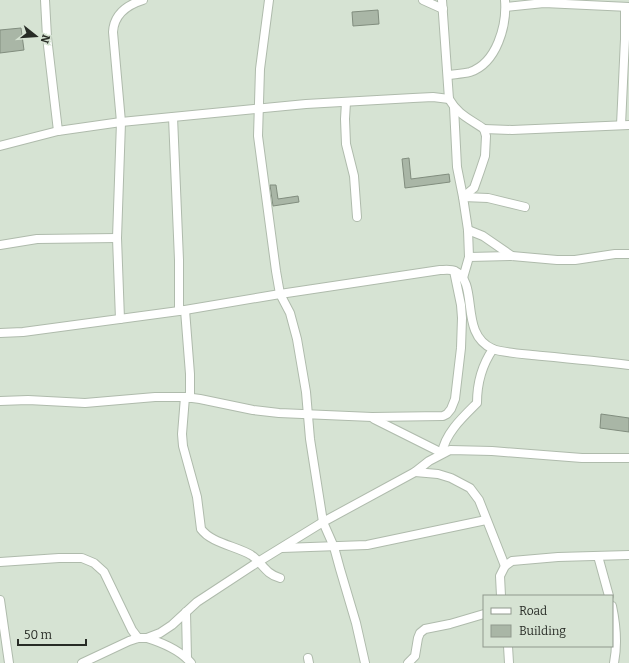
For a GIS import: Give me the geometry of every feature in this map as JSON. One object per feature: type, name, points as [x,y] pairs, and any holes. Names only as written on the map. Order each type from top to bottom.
[{"type":"street","points":[[45,0],[47,37],[58,131]]},
{"type":"street","points":[[120,319],[118,238],[121,122],[114,52],[113,25],[125,8],[143,0]]},
{"type":"street","points":[[269,0],[262,49],[258,109],[260,157],[280,294],[290,313],[294,325],[306,392],[310,439],[323,522],[334,547],[351,605],[365,663]]},
{"type":"street","points":[[423,0],[444,9]]},
{"type":"street","points":[[442,0],[444,9],[450,99],[454,108],[458,167],[468,230],[468,257],[463,278]]},
{"type":"street","points":[[448,75],[471,72],[481,66],[489,58],[501,34],[505,4],[544,3],[627,7],[625,125],[526,130],[484,129],[462,116],[454,108]]},
{"type":"street","points":[[0,146],[58,131],[121,122],[346,102],[426,97],[450,99]]},
{"type":"street","points":[[346,102],[346,144],[354,176],[357,217]]},
{"type":"street","points":[[173,117],[182,311],[190,374],[182,434],[183,446],[197,496],[201,529],[211,538],[252,556],[269,573],[280,578]]},
{"type":"street","points":[[463,197],[474,188],[485,156],[486,136],[484,129]]},
{"type":"street","points":[[463,197],[488,198],[525,207]]},
{"type":"street","points":[[468,230],[483,236],[512,256]]},
{"type":"street","points":[[0,245],[37,239],[118,238]]},
{"type":"street","points":[[468,257],[512,256],[575,260],[615,254],[629,254]]},
{"type":"street","points":[[0,333],[22,332],[182,311],[280,294],[425,271],[440,270],[454,271],[463,278],[467,286],[472,324],[478,338],[493,349],[629,365]]},
{"type":"street","points":[[0,401],[28,400],[85,403],[155,397],[188,398],[253,410],[308,414],[372,417],[443,416],[451,409],[455,399],[461,348],[461,305],[454,271]]},
{"type":"street","points":[[442,453],[446,442],[457,423],[477,403],[477,389],[487,358],[493,349]]},
{"type":"street","points":[[372,417],[442,453]]},
{"type":"street","points":[[148,638],[160,633],[172,625],[212,591],[258,562],[323,522],[415,472],[429,461],[450,450],[492,451],[582,458],[629,458]]},
{"type":"street","points":[[415,472],[438,474],[451,478],[470,488],[479,500],[505,566]]},
{"type":"street","points":[[281,548],[367,545],[486,520]]},
{"type":"street","points":[[598,556],[609,595]]},
{"type":"street","points":[[501,595],[500,576],[505,566],[512,561],[598,556],[629,556]]},
{"type":"street","points":[[0,562],[82,558],[94,563],[104,572],[132,630],[138,638]]},
{"type":"street","points":[[0,600],[9,663]]},
{"type":"street","points":[[186,612],[189,661]]},
{"type":"street","points":[[613,612],[617,648],[614,663]]},
{"type":"street","points":[[408,663],[415,656],[418,638],[420,633],[425,629],[450,624],[483,614]]},
{"type":"street","points":[[82,663],[118,645],[138,638],[148,638],[161,643],[189,661]]},
{"type":"street","points":[[508,647],[509,663]]},
{"type":"building","points":[[378,10],[379,24],[353,26],[352,12]]},
{"type":"building","points":[[21,28],[24,50],[0,53],[0,30]]},
{"type":"building","points":[[409,158],[411,179],[449,174],[450,182],[405,188],[402,159]]},
{"type":"building","points":[[270,185],[276,185],[278,199],[298,196],[299,202],[273,206]]},
{"type":"building","points":[[601,414],[629,418],[629,432],[600,428]]}]
